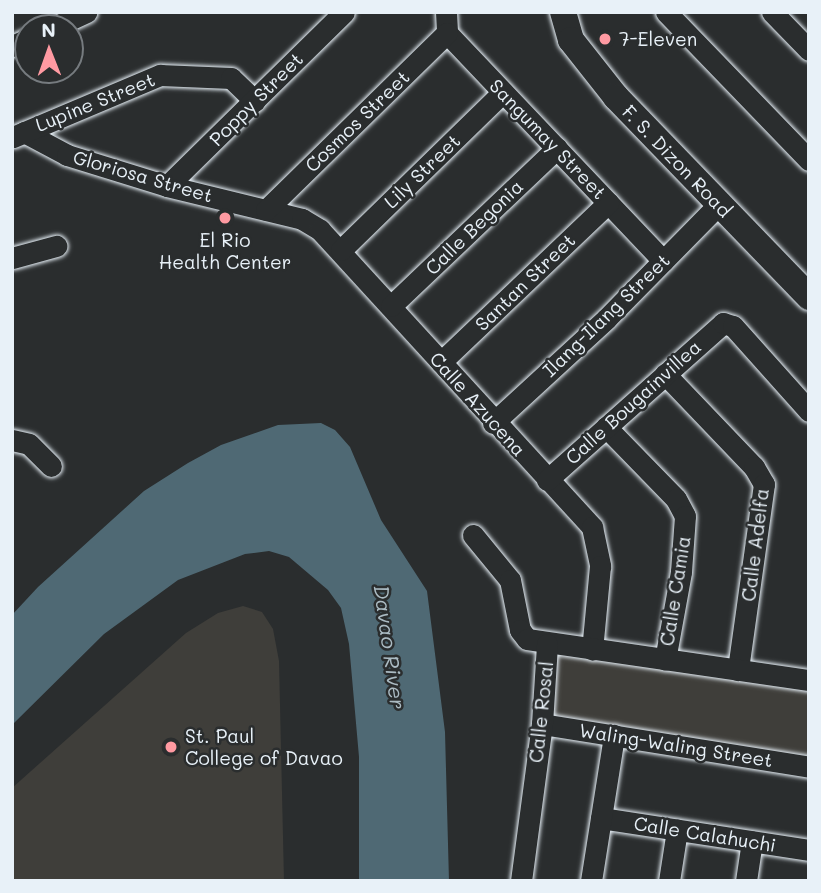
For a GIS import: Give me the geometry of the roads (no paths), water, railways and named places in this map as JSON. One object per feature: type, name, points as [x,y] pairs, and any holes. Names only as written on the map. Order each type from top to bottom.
[{"type":"main road","name":"F. S. Dizon Road","points":[[563,12],[571,40],[586,62],[718,205],[809,298]]},
{"type":"street","name":"Poppy Street","points":[[167,186],[344,12]]},
{"type":"street","points":[[666,12],[809,160]]},
{"type":"street","points":[[772,12],[809,50]]},
{"type":"street","name":"Sangumay Street","points":[[446,22],[503,92],[663,261]]},
{"type":"street","name":"Cosmos Street","points":[[266,210],[446,22]]},
{"type":"street","name":"Lupine Street","points":[[18,134],[160,75],[231,78],[255,101]]},
{"type":"street","name":"Lily Street","points":[[341,250],[503,92]]},
{"type":"street","name":"Gloriosa Street","points":[[18,134],[67,155],[167,186],[266,210]]},
{"type":"street","name":"Calle Begonia","points":[[391,306],[557,148]]},
{"type":"street","name":"Santan Street","points":[[441,362],[608,203]]},
{"type":"street","name":"Ilang-Ilang Street","points":[[493,423],[718,205]]},
{"type":"street","name":"Calle Azucena","points":[[266,210],[312,224],[341,250],[493,423],[596,534],[600,566],[592,650]]},
{"type":"street","points":[[12,258],[56,246]]},
{"type":"street","name":"Calle Bougainvillea","points":[[547,480],[718,324],[733,326],[809,411]]},
{"type":"street","name":"Calle Adelfa","points":[[665,374],[754,467],[764,484],[738,670]]},
{"type":"street","name":"Calle Camia","points":[[606,427],[676,499],[685,516],[681,572],[664,660]]},
{"type":"street","points":[[12,440],[29,444],[51,466]]},
{"type":"street","name":"Calle Rosal","points":[[473,535],[510,580],[522,635],[547,644],[542,724],[521,881]]},
{"type":"street","points":[[547,644],[809,680]]},
{"type":"street","name":"Waling-Waling Street","points":[[542,724],[809,767]]},
{"type":"street","points":[[591,881],[614,735]]},
{"type":"street","name":"Calle Calahuchi","points":[[601,818],[809,850]]},
{"type":"street","points":[[669,881],[677,830]]},
{"type":"street","points":[[746,881],[752,841]]},
{"type":"water","name":"Davao River","points":[[321,423],[335,430],[350,447],[381,520],[427,591],[445,732],[449,881],[359,881],[359,757],[349,644],[341,608],[328,590],[289,557],[269,551],[245,554],[178,580],[104,634],[12,725],[12,615],[38,587],[144,491],[188,463],[221,445],[278,425]]},
{"type":"place","name":"7-Eleven","points":[[605,39]]},
{"type":"place","name":"El Rio Health Center","points":[[225,218]]},
{"type":"place","name":"St. Paul College of Davao","points":[[171,747]]}]
